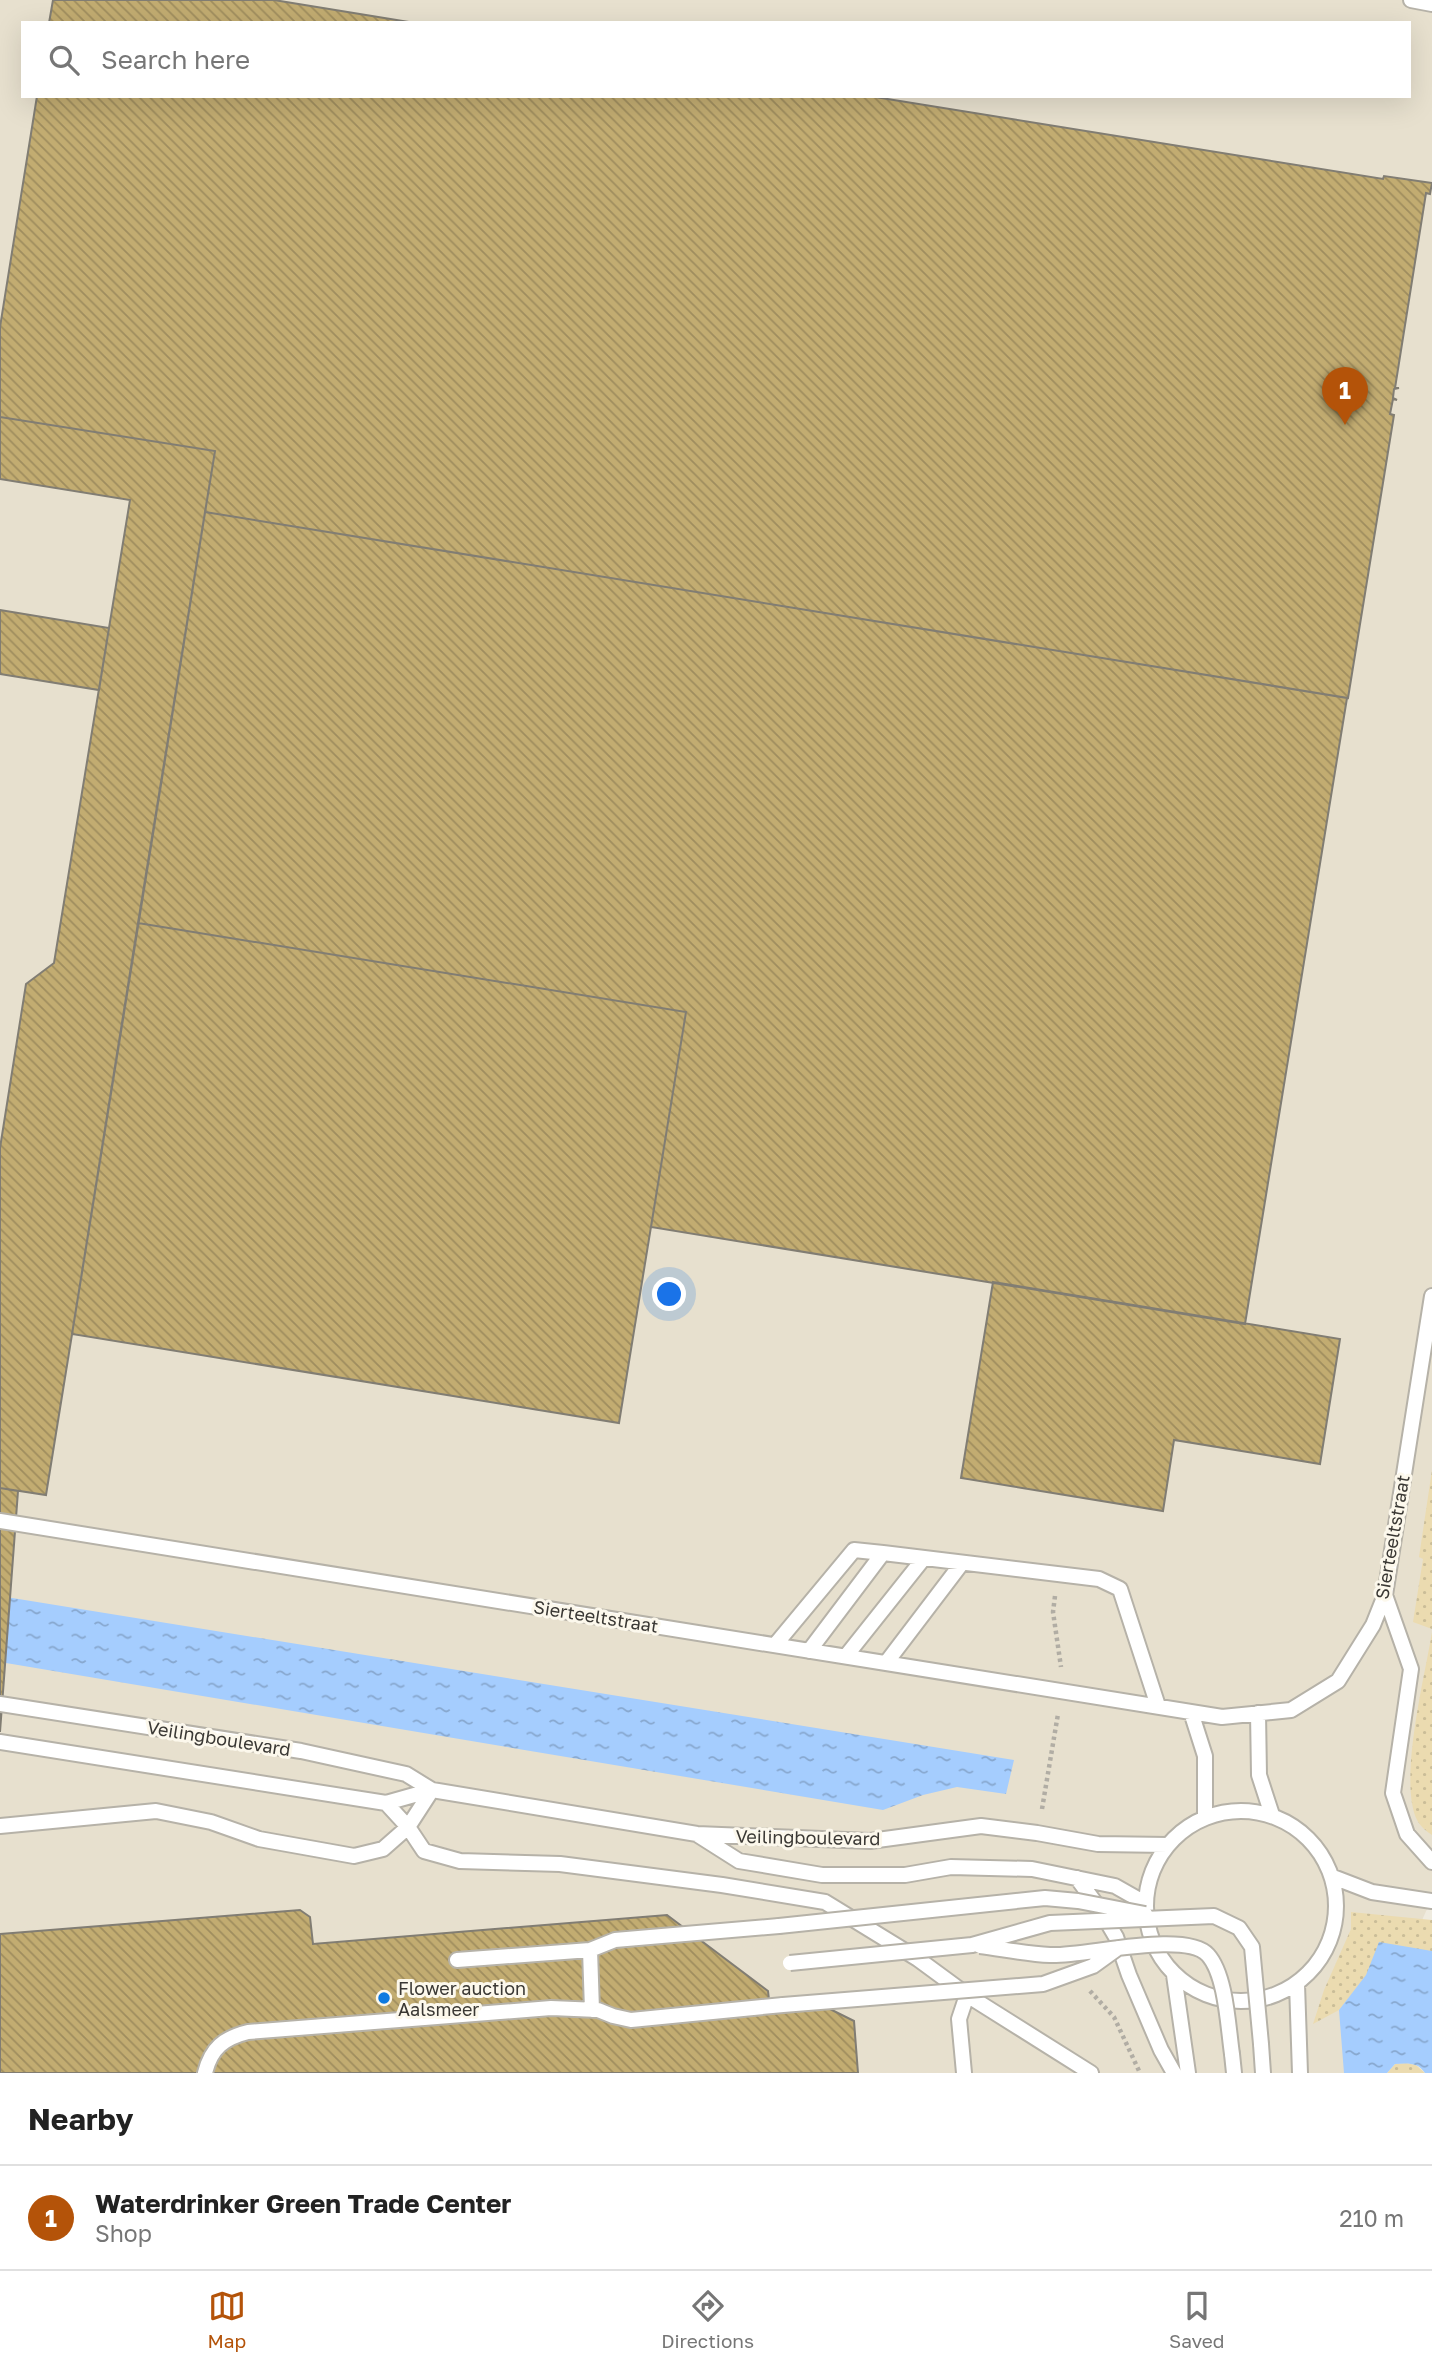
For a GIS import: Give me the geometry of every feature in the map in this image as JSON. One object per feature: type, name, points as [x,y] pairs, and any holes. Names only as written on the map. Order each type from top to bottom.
[{"type":"lane","points":[[1411,0],[1432,4]]},
{"type":"lane","name":"Sierteeltstraat","points":[[0,1521],[1222,1717],[1291,1710],[1338,1681],[1373,1625],[1385,1595],[1432,1296]]},
{"type":"lane","points":[[775,1645],[854,1550],[1099,1579],[1120,1589],[1158,1706]]},
{"type":"lane","points":[[809,1651],[883,1553]]},
{"type":"lane","points":[[846,1657],[924,1558]]},
{"type":"lane","points":[[886,1663],[962,1563]]},
{"type":"lane","points":[[1385,1595],[1411,1669],[1392,1793],[1407,1834],[1432,1862]]},
{"type":"lane","name":"Veilingboulevard","points":[[0,1704],[301,1751],[406,1774],[432,1790],[697,1834],[870,1841],[981,1826],[1098,1844],[1168,1845]]},
{"type":"lane","points":[[1191,1712],[1205,1756],[1205,1817]]},
{"type":"lane","points":[[1258,1713],[1259,1775],[1272,1815]]},
{"type":"lane","name":"Veilingboulevard","points":[[0,1742],[386,1803],[432,1790]]},
{"type":"lane","points":[[0,1826],[156,1811],[211,1822],[259,1839],[354,1856],[383,1849],[408,1827],[432,1790]]},
{"type":"lane","points":[[386,1803],[408,1827],[424,1851],[460,1861],[560,1864],[722,1885],[825,1902],[918,1959],[967,1995],[1091,2073]]},
{"type":"lane","points":[[1250,1810],[1272,1815],[1299,1829],[1320,1850],[1333,1877],[1338,1907],[1333,1936],[1319,1963],[1297,1984],[1274,1997],[1247,2002],[1221,2000],[1196,1991],[1174,1975],[1158,1954],[1148,1929],[1145,1903],[1148,1882],[1168,1845],[1185,1829],[1205,1817],[1227,1811],[1250,1810]]},
{"type":"lane","name":"Veilingboulevard","points":[[697,1834],[739,1861],[821,1875],[905,1875],[951,1867],[1032,1870],[1115,1886],[1145,1903]]},
{"type":"lane","points":[[1333,1877],[1373,1892],[1432,1901]]},
{"type":"lane","points":[[1077,1878],[1116,1937],[1134,1987],[1174,2073]]},
{"type":"lane","points":[[457,1960],[590,1950],[615,1940],[1045,1898],[1078,1901],[1167,1919]]},
{"type":"lane","points":[[790,1963],[972,1945],[1050,1923],[1214,1916],[1239,1928],[1252,1947],[1263,2073]]},
{"type":"lane","points":[[972,1945],[1052,1955],[1184,1944],[1207,1954],[1220,1978],[1234,2073]]},
{"type":"lane","points":[[205,2073],[211,2055],[229,2037],[248,2032],[551,2008],[592,2010],[631,2020],[1042,1984],[1093,1966],[1118,1948]]},
{"type":"lane","points":[[590,1950],[592,2010]]},
{"type":"lane","points":[[1174,1975],[1188,2073]]},
{"type":"lane","points":[[1297,1984],[1300,2073]]},
{"type":"lane","points":[[964,2073],[960,2019],[967,1995]]},
{"type":"shaded area","points":[[0,0],[1432,0],[1432,1898],[1423,1918],[1374,2073],[0,2073]]},
{"type":"shaded area","points":[[1432,1470],[1432,1629],[1413,1622],[1423,1559],[1419,1557]]},
{"type":"shaded area","points":[[1432,1632],[1432,1835],[1417,1820],[1410,1780],[1415,1728]]},
{"type":"shaded area","points":[[1351,1912],[1432,1920],[1432,1951],[1376,1954],[1366,1976],[1339,2010],[1313,2024],[1324,1990],[1351,1929]]},
{"type":"shaded area","points":[[1395,2064],[1416,2065],[1425,2073],[1387,2073]]},
{"type":"water","points":[[0,1596],[1014,1760],[1006,1794],[957,1787],[923,1795],[883,1810],[0,1662]]},
{"type":"water","points":[[1379,1942],[1432,1951],[1432,2073],[1425,2073],[1416,2065],[1404,2063],[1395,2064],[1387,2073],[1344,2073],[1339,2010],[1366,1975]]},
{"type":"building","points":[[53,0],[274,0],[403,21],[49,21]]},
{"type":"building","points":[[37,98],[881,98],[1383,179],[1384,176],[1432,183],[1430,194],[1426,193],[1395,388],[1399,388],[1394,389],[1393,398],[1397,400],[1393,399],[1390,414],[1394,415],[1348,698],[205,512],[215,451],[0,417],[0,327]]},
{"type":"building","points":[[0,417],[215,451],[46,1495],[0,1488],[0,1148],[26,984],[54,963],[130,500],[0,479]]},
{"type":"building","points":[[205,512],[1347,698],[1245,1324],[651,1227],[686,1012],[138,923]]},
{"type":"building","points":[[0,610],[109,628],[99,690],[0,674]]},
{"type":"building","points":[[138,923],[686,1012],[619,1423],[72,1334]]},
{"type":"building","points":[[993,1282],[1340,1339],[1320,1464],[1174,1440],[1163,1511],[961,1478]]},
{"type":"building","points":[[0,1488],[18,1491],[0,1732]]},
{"type":"building","name":"Flower auction Aalsmeer","points":[[300,1910],[310,1917],[313,1944],[667,1915],[768,1991],[770,2008],[822,2005],[854,2021],[858,2073],[0,2073],[0,1934]]},
{"type":"place","name":"Waterdrinker Green Trade Center","points":[[1345,425]]},
{"type":"place","name":"Flower auction Aalsmeer","points":[[384,1998]]}]
